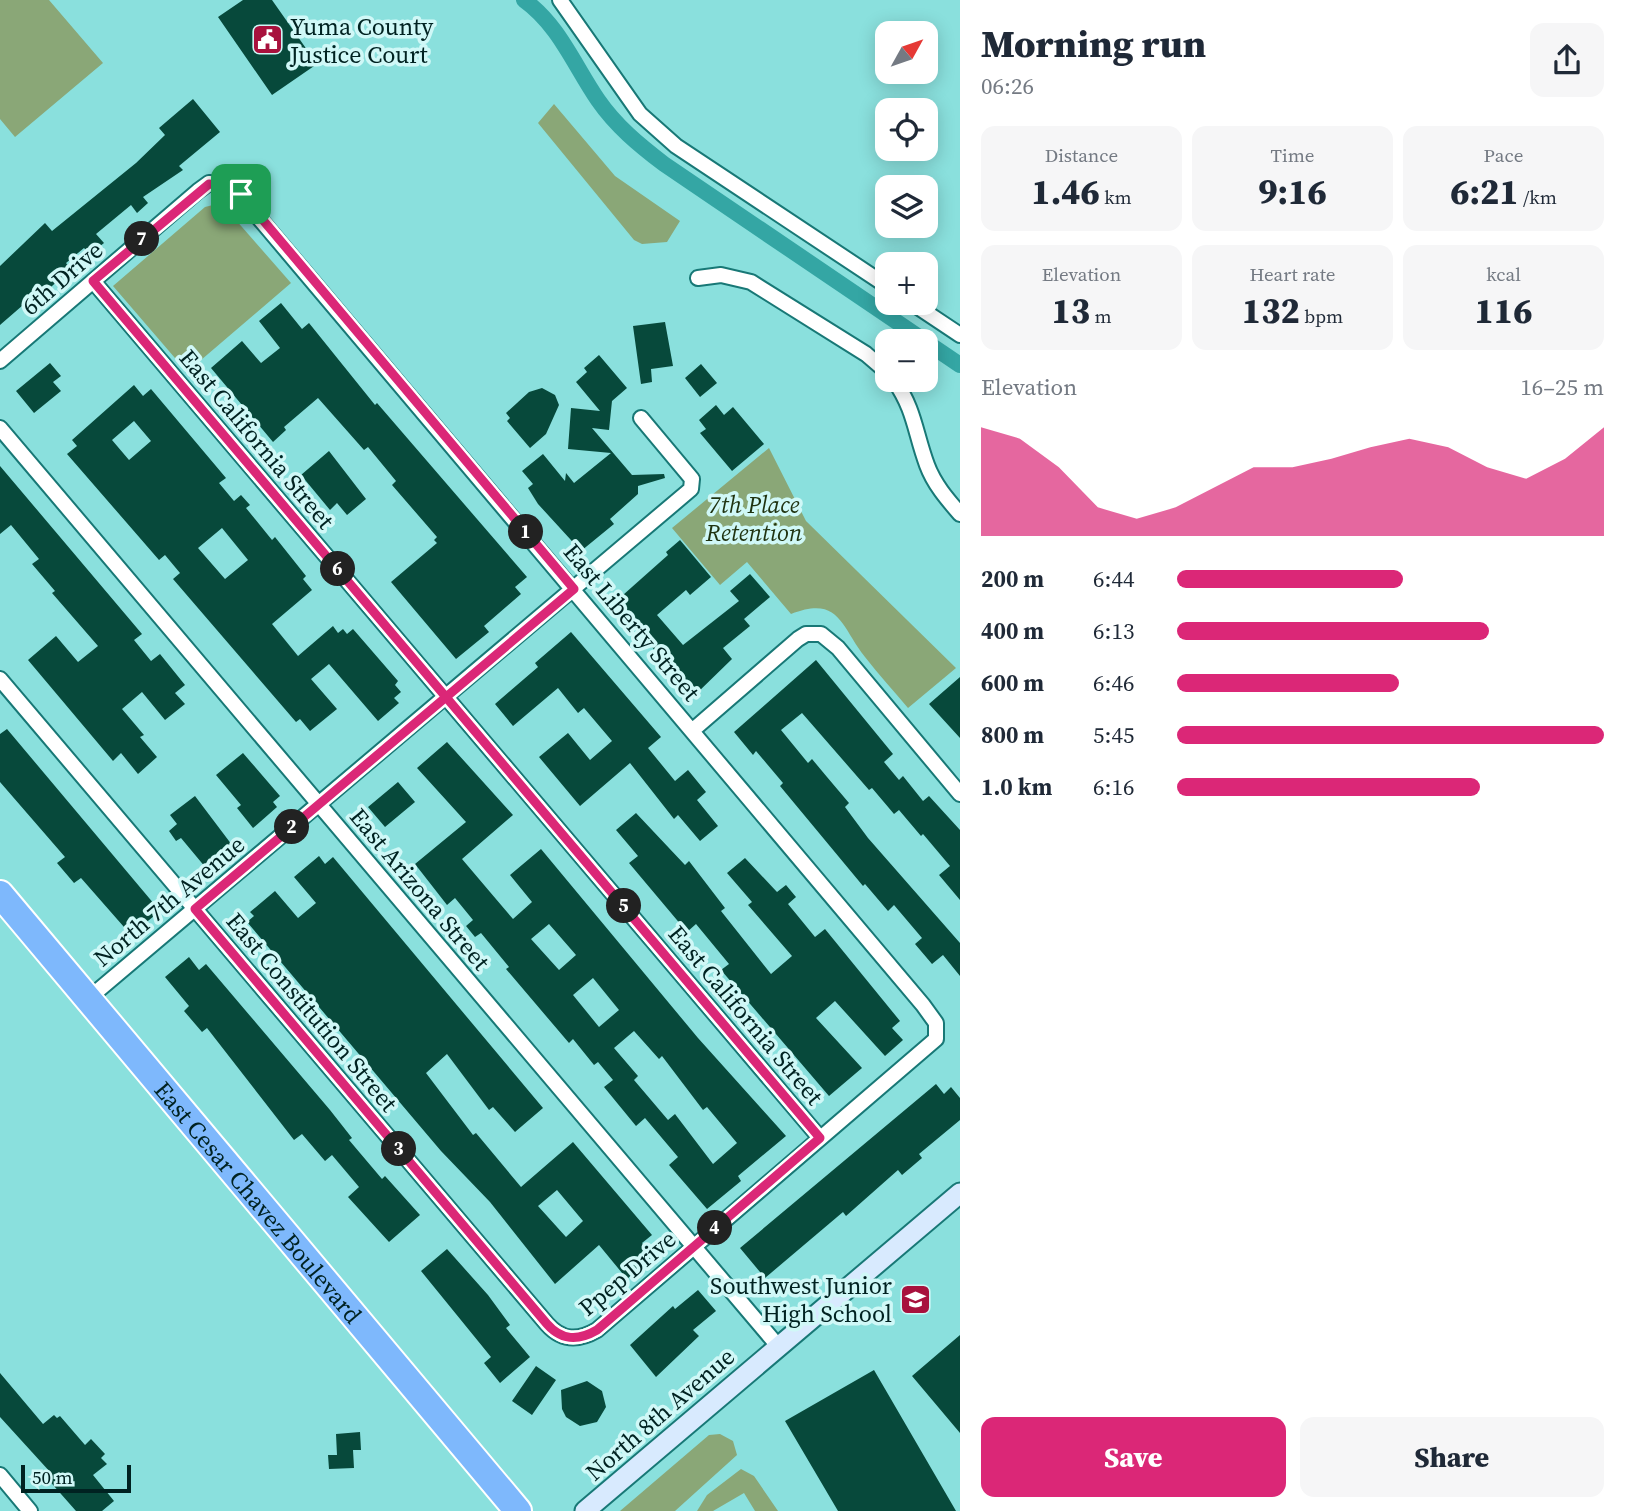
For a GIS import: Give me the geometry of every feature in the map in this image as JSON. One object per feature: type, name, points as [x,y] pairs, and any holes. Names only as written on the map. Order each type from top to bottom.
[{"type":"highway","name":"East Cesar Chavez Boulevard","points":[[5,904],[518,1511]]},
{"type":"main road","name":"North 8th Avenue","points":[[585,1511],[960,1193]]},
{"type":"street","points":[[560,0],[582,29],[614,82],[639,114],[667,138],[875,278]]},
{"type":"street","name":"6th Drive","points":[[0,361],[198,191],[209,184],[221,182]]},
{"type":"street","name":"East Liberty Street","points":[[221,182],[241,194],[923,1005],[936,1023],[936,1039]]},
{"type":"street","points":[[698,278],[721,275],[751,282],[875,362]]},
{"type":"street","name":"East California Street","points":[[93,281],[820,1138]]},
{"type":"street","points":[[930,315],[960,335]]},
{"type":"street","points":[[901,392],[914,414],[926,464],[934,481],[960,514]]},
{"type":"street","name":"North 7th Avenue","points":[[88,999],[574,589],[693,485],[692,479],[641,418]]},
{"type":"street","name":"East Arizona Street","points":[[0,428],[778,1346]]},
{"type":"street","points":[[693,730],[797,639],[815,632],[838,648],[960,794]]},
{"type":"street","name":"East Constitution Street","points":[[0,679],[547,1324],[566,1338]]},
{"type":"street","name":"Ppep Drive","points":[[566,1338],[582,1338],[597,1330],[936,1039]]},
{"type":"street","points":[[0,1475],[30,1511]]},
{"type":"green space","points":[[0,0],[49,0],[103,63],[15,137],[0,119]]},
{"type":"green space","points":[[554,104],[615,176],[680,221],[667,242],[642,244],[634,240],[538,123]]},
{"type":"green space","points":[[221,203],[291,283],[187,372],[113,286],[205,207]]},
{"type":"green space","name":"7th Place Retention","points":[[769,448],[806,521],[956,668],[908,708],[865,657],[844,625],[830,611],[820,608],[807,609],[791,614],[747,562],[720,585],[672,528]]},
{"type":"green space","points":[[720,1434],[733,1441],[737,1455],[675,1511],[620,1511],[709,1435]]},
{"type":"green space","points":[[741,1469],[754,1476],[778,1511],[755,1511],[744,1493],[713,1511],[697,1511],[707,1495]]},
{"type":"building","name":"Yuma County Justice Court","points":[[243,0],[272,0],[317,64],[272,95],[218,17]]},
{"type":"building","points":[[193,99],[220,132],[179,166],[183,170],[143,197],[148,203],[137,213],[131,205],[96,234],[104,243],[90,254],[84,248],[66,263],[71,269],[33,303],[30,299],[0,325],[0,266],[45,223],[52,231],[136,163],[165,135],[159,128]]},
{"type":"building","points":[[281,303],[302,329],[309,323],[375,405],[377,403],[527,577],[515,587],[521,594],[484,626],[489,632],[456,659],[391,582],[437,543],[434,540],[437,537],[392,485],[396,481],[368,447],[364,450],[318,398],[284,427],[286,430],[273,442],[211,368],[242,341],[261,363],[280,348],[259,321]]},
{"type":"building","points":[[665,322],[673,366],[651,369],[652,382],[641,384],[633,326]]},
{"type":"building","points":[[599,355],[627,388],[612,401],[609,430],[592,428],[632,475],[664,474],[665,478],[638,486],[638,494],[610,519],[614,524],[581,551],[538,504],[528,488],[533,484],[522,471],[543,454],[565,481],[566,473],[574,483],[611,453],[568,449],[571,408],[600,411],[576,382],[587,372],[584,368]]},
{"type":"building","points":[[50,363],[61,376],[53,382],[61,391],[34,413],[16,391]]},
{"type":"building","points":[[701,364],[717,383],[700,397],[685,378]]},
{"type":"building","points":[[134,385],[143,396],[151,389],[226,478],[219,483],[234,501],[241,495],[250,505],[246,508],[272,540],[275,537],[306,576],[303,579],[312,590],[272,624],[298,656],[333,626],[338,633],[343,629],[347,634],[353,629],[398,681],[395,685],[401,692],[394,698],[399,703],[378,721],[329,664],[311,679],[337,709],[310,731],[300,719],[296,722],[173,579],[180,573],[165,555],[159,560],[67,454],[77,446],[72,440]],"holes":[[[134,421],[151,441],[129,460],[112,440]],[[222,528],[248,560],[225,579],[198,548]]]},
{"type":"building","points":[[542,388],[555,395],[559,405],[546,434],[530,448],[507,421],[510,418],[506,413],[529,392]]},
{"type":"building","points":[[716,405],[724,415],[733,407],[764,444],[732,471],[700,433],[706,429],[699,420]]},
{"type":"building","points":[[329,451],[366,499],[347,515],[337,503],[330,510],[301,475]]},
{"type":"building","points":[[0,466],[142,634],[134,640],[151,661],[160,654],[185,685],[175,693],[185,704],[165,720],[142,692],[122,709],[144,735],[140,737],[157,757],[138,774],[121,753],[113,761],[28,660],[56,636],[78,662],[98,646],[52,593],[55,591],[32,564],[39,559],[11,525],[0,534]]},
{"type":"building","points":[[680,540],[711,577],[690,595],[686,590],[657,615],[683,645],[739,601],[730,591],[750,574],[770,597],[744,619],[750,626],[723,648],[732,659],[694,696],[614,603],[668,555],[666,552]]},
{"type":"building","points":[[571,632],[661,737],[648,748],[675,781],[688,770],[706,792],[697,800],[718,826],[700,841],[678,815],[674,819],[630,763],[580,806],[539,757],[568,733],[590,760],[612,741],[584,708],[578,713],[558,688],[513,726],[495,704],[538,667],[535,663]]},
{"type":"building","points":[[816,660],[893,754],[884,762],[899,780],[903,776],[923,801],[929,796],[960,830],[960,900],[939,875],[950,866],[923,834],[921,836],[899,810],[894,814],[872,788],[869,790],[802,713],[781,730],[808,763],[812,759],[849,803],[845,807],[868,838],[960,943],[960,976],[943,955],[932,964],[915,944],[922,938],[894,905],[888,911],[865,884],[863,886],[780,786],[783,783],[756,751],[753,755],[734,732]]},
{"type":"building","points":[[960,677],[960,738],[929,704]]},
{"type":"building","points":[[7,729],[160,911],[131,935],[81,878],[74,883],[57,863],[65,857],[0,782],[0,734]]},
{"type":"building","points":[[447,742],[513,815],[462,859],[513,919],[532,902],[510,875],[541,849],[698,1038],[786,1136],[738,1176],[741,1181],[707,1209],[669,1165],[678,1157],[645,1118],[636,1126],[604,1087],[613,1080],[598,1062],[594,1065],[573,1039],[569,1043],[506,969],[509,967],[481,933],[475,937],[466,926],[473,920],[455,898],[447,905],[415,864],[466,822],[417,768]],"holes":[[[549,924],[576,955],[559,970],[531,939]],[[593,978],[619,1010],[599,1027],[573,995]],[[634,1031],[659,1059],[662,1056],[703,1110],[707,1107],[737,1143],[713,1164],[675,1114],[668,1120],[634,1080],[638,1076],[614,1048]]]},
{"type":"building","points":[[243,753],[280,796],[273,802],[277,807],[253,828],[237,808],[241,805],[216,775]]},
{"type":"building","points":[[398,782],[415,802],[385,827],[368,807]]},
{"type":"building","points":[[195,796],[232,845],[206,868],[181,838],[176,841],[169,831],[177,824],[170,815]]},
{"type":"building","points":[[636,813],[685,865],[689,861],[725,908],[721,911],[771,974],[792,956],[748,905],[752,902],[727,873],[745,858],[777,892],[786,885],[796,897],[788,904],[815,937],[825,929],[900,1021],[892,1028],[903,1040],[885,1056],[835,1001],[816,1018],[862,1068],[829,1096],[721,970],[729,964],[696,924],[687,932],[629,863],[638,856],[616,830]]},
{"type":"building","points":[[319,856],[325,864],[333,857],[543,1108],[515,1132],[493,1107],[489,1110],[447,1054],[426,1073],[473,1135],[476,1133],[521,1187],[573,1142],[652,1235],[642,1243],[653,1256],[627,1279],[599,1245],[555,1284],[490,1202],[441,1151],[247,922],[254,916],[250,912],[275,891],[298,918],[316,903],[294,877]],"holes":[[[557,1190],[583,1221],[566,1237],[538,1206]]]},
{"type":"building","points":[[189,957],[199,970],[206,964],[330,1110],[352,1138],[349,1140],[382,1179],[385,1176],[420,1215],[389,1242],[348,1197],[359,1187],[332,1155],[325,1161],[302,1134],[294,1140],[207,1028],[202,1032],[184,1011],[189,1006],[165,977]]},
{"type":"building","points":[[936,1084],[944,1094],[951,1087],[960,1098],[960,1120],[919,1154],[922,1158],[902,1175],[898,1170],[846,1216],[843,1212],[765,1278],[740,1248]]},
{"type":"building","points":[[447,1249],[488,1295],[510,1325],[506,1328],[530,1357],[500,1383],[484,1363],[491,1357],[421,1271]]},
{"type":"building","points":[[698,1290],[716,1311],[693,1330],[699,1336],[656,1377],[630,1345],[673,1306],[675,1309]]},
{"type":"building","points":[[960,1335],[960,1433],[912,1376]]},
{"type":"building","points":[[536,1366],[556,1380],[532,1415],[512,1401]]},
{"type":"building","points":[[874,1370],[956,1511],[838,1511],[785,1421]]},
{"type":"building","points":[[0,1373],[43,1424],[54,1415],[57,1418],[60,1416],[85,1445],[91,1439],[105,1454],[101,1458],[107,1464],[93,1475],[114,1501],[102,1511],[76,1511],[46,1477],[51,1473],[0,1417]]},
{"type":"building","points":[[587,1381],[602,1391],[606,1407],[597,1422],[580,1426],[566,1417],[562,1409],[561,1390]]},
{"type":"building","points":[[360,1432],[361,1450],[353,1450],[354,1468],[329,1469],[328,1455],[337,1455],[336,1434]]},
{"type":"waterway","points":[[524,0],[547,21],[605,109],[637,142],[664,164],[907,329]]},
{"type":"waterway","points":[[938,350],[960,365]]},
{"type":"place","name":"Yuma County Justice Court","points":[[267,40]]},
{"type":"place","name":"Southwest Junior High School","points":[[915,1299]]},
{"type":"route","points":[[241,194],[232,186],[221,182],[209,184],[93,281],[446,696],[820,1138],[597,1330],[582,1338],[566,1338],[553,1331],[195,909],[446,696],[574,589],[241,194]]}]
